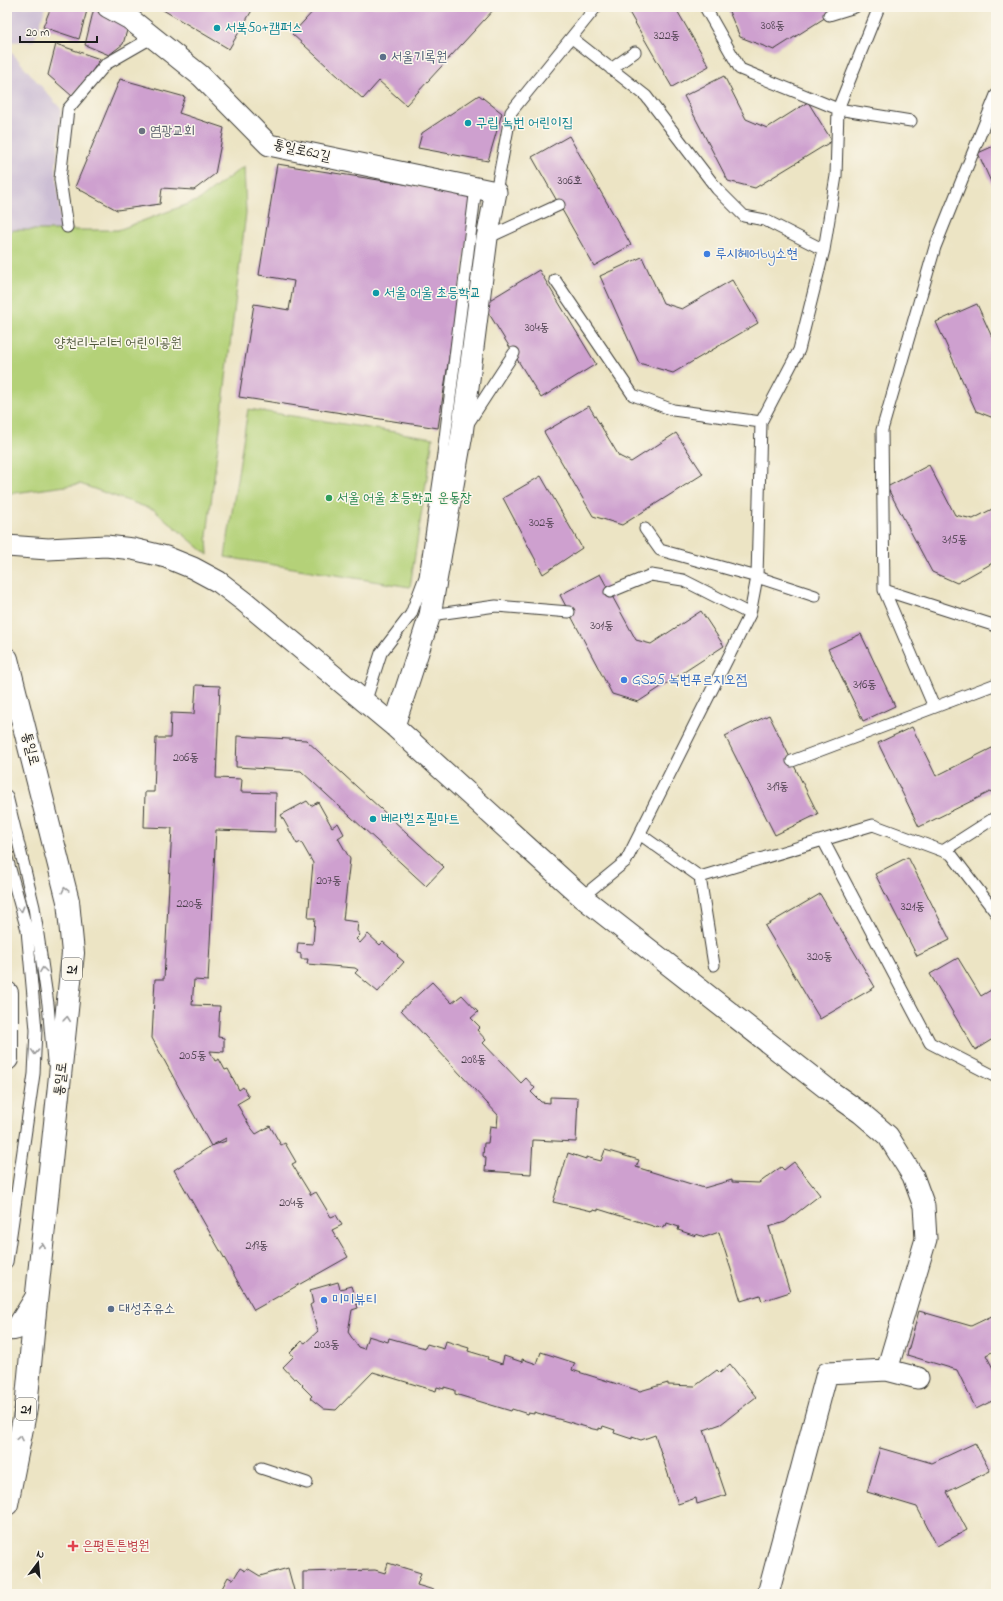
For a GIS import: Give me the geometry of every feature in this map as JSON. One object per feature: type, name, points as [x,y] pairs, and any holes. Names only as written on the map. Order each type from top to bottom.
[{"type":"main road","name":"통일로","points":[[7,659],[68,901],[73,954],[26,1408],[7,1504]]},
{"type":"main road","points":[[7,993],[7,1059]]},
{"type":"main road","points":[[8,1331],[17,1329],[25,1324],[35,1312]]},
{"type":"street","name":"통일로62길","points":[[108,7],[130,19],[201,76],[269,145],[496,192]]},
{"type":"street","points":[[394,726],[430,615],[462,434],[487,238],[496,192]]},
{"type":"street","points":[[7,546],[48,549],[106,546],[132,549],[166,557],[193,568],[218,582],[245,602],[394,726],[582,897],[830,1091],[861,1113],[888,1136],[913,1176],[922,1200],[924,1206],[926,1239],[887,1370]]},
{"type":"street","points":[[768,1594],[827,1374],[887,1370],[918,1378]]},
{"type":"lane","points":[[496,192],[511,112],[596,7]]},
{"type":"lane","points":[[705,7],[740,69],[838,109],[911,121]]},
{"type":"lane","points":[[829,15],[855,7]]},
{"type":"lane","points":[[582,897],[626,861],[641,835],[692,727],[750,614],[757,577],[761,422],[799,350],[824,250],[836,176],[838,109],[879,7]]},
{"type":"lane","points":[[67,227],[60,179],[68,109],[106,64],[153,37]]},
{"type":"lane","points":[[572,38],[646,96],[717,189],[744,216],[766,220],[824,250]]},
{"type":"lane","points":[[611,69],[635,52]]},
{"type":"lane","points":[[934,707],[884,590],[882,430],[935,246],[996,95]]},
{"type":"lane","points":[[365,703],[381,653],[411,614],[425,577],[443,454],[476,187]]},
{"type":"lane","points":[[487,238],[559,205]]},
{"type":"lane","points":[[555,280],[633,395],[673,410],[761,422]]},
{"type":"lane","points":[[462,434],[514,353]]},
{"type":"lane","points":[[645,529],[660,550],[757,577],[815,596]]},
{"type":"lane","points":[[610,592],[651,575],[683,580],[750,614]]},
{"type":"lane","points":[[884,590],[996,626]]},
{"type":"lane","points":[[430,615],[496,606],[569,612]]},
{"type":"lane","points":[[792,761],[996,684]]},
{"type":"lane","points":[[7,796],[34,907],[48,1004],[58,1106]]},
{"type":"lane","points":[[943,851],[996,817]]},
{"type":"lane","points":[[700,877],[873,825],[951,854],[996,913]]},
{"type":"lane","points":[[641,835],[700,877],[714,965]]},
{"type":"lane","points":[[823,840],[930,1043],[996,1077]]},
{"type":"lane","points":[[7,858],[27,930],[36,1030],[34,1074],[7,1262]]},
{"type":"lane","points":[[8,1331],[38,1285]]},
{"type":"lane","points":[[261,1468],[307,1483]]},
{"type":"shaded area","points":[[7,7],[46,7],[34,41],[7,42]]},
{"type":"shaded area","points":[[7,47],[61,109],[56,166],[61,230],[12,230],[7,236]]},
{"type":"green space","name":"양천리누리터 어린이공원","points":[[244,166],[246,213],[207,536],[208,555],[154,510],[80,484],[7,494],[7,236],[12,230],[118,230],[199,200]]},
{"type":"green space","name":"서울 어울 초등학교 운동장","points":[[248,409],[433,438],[410,587],[225,557]]},
{"type":"building","points":[[51,7],[88,7],[79,39],[43,27]]},
{"type":"building","name":"서북50+캠퍼스","points":[[158,7],[254,7],[229,49]]},
{"type":"building","name":"서울기록원","points":[[317,7],[496,7],[406,105],[379,81],[363,99],[292,34]]},
{"type":"building","points":[[626,7],[675,7],[709,66],[672,87]]},
{"type":"building","points":[[727,7],[842,7],[774,50],[740,37]]},
{"type":"building","points":[[94,8],[128,27],[123,44],[109,55],[85,45]]},
{"type":"building","points":[[56,44],[100,59],[72,96],[48,75]]},
{"type":"building","points":[[724,76],[746,119],[767,128],[808,102],[832,141],[755,188],[728,181],[684,96]]},
{"type":"building","name":"염광교회","points":[[120,79],[185,97],[179,113],[224,128],[215,174],[194,190],[162,188],[160,204],[117,210],[75,187]]},
{"type":"building","name":"구립 녹번 어린이집","points":[[479,95],[502,113],[488,161],[418,148],[422,133]]},
{"type":"building","points":[[569,136],[631,245],[594,266],[532,157]]},
{"type":"building","points":[[996,145],[996,193],[978,153]]},
{"type":"building","name":"서울 어울 초등학교","points":[[277,164],[474,195],[438,428],[239,397],[254,304],[289,310],[294,281],[259,275]]},
{"type":"building","points":[[642,257],[663,303],[682,309],[732,280],[758,323],[673,373],[639,363],[600,276]]},
{"type":"building","points":[[539,270],[596,364],[541,398],[483,304]]},
{"type":"building","points":[[977,304],[996,346],[996,419],[976,411],[936,322]]},
{"type":"building","points":[[589,406],[619,456],[631,462],[676,433],[703,474],[622,525],[593,516],[544,432]]},
{"type":"building","points":[[929,465],[955,515],[973,519],[996,507],[996,561],[957,583],[932,572],[887,487]]},
{"type":"building","points":[[541,476],[582,548],[543,574],[503,498]]},
{"type":"building","points":[[600,574],[636,640],[651,644],[701,611],[724,646],[638,702],[612,694],[560,595]]},
{"type":"building","points":[[861,634],[895,706],[863,721],[828,649]]},
{"type":"building","points":[[196,685],[220,686],[216,778],[242,779],[241,792],[276,793],[275,832],[216,830],[208,981],[194,980],[192,1005],[220,1006],[218,1037],[224,1038],[224,1052],[210,1051],[215,1061],[219,1059],[225,1070],[228,1069],[239,1090],[243,1087],[249,1097],[237,1104],[256,1134],[270,1126],[281,1145],[285,1143],[296,1162],[292,1164],[311,1195],[316,1192],[331,1217],[336,1215],[342,1225],[332,1230],[348,1257],[254,1310],[174,1170],[211,1146],[152,1038],[155,979],[164,979],[172,828],[144,827],[145,792],[154,792],[156,738],[170,738],[171,713],[194,714]],"holes":[[[226,1138],[226,1141],[211,1146]]]},
{"type":"building","points":[[769,715],[818,814],[775,835],[725,736]]},
{"type":"building","points":[[912,727],[936,776],[996,746],[996,789],[919,827],[878,743]]},
{"type":"building","name":"베라힐즈필마트","points":[[237,736],[306,740],[444,867],[426,886],[301,771],[236,767]]},
{"type":"building","points":[[307,801],[311,806],[318,802],[332,827],[338,823],[344,834],[338,838],[350,859],[343,920],[358,922],[357,931],[360,935],[356,939],[360,943],[368,934],[380,945],[383,942],[404,962],[378,992],[355,973],[358,970],[355,968],[307,964],[308,959],[301,959],[301,954],[297,953],[298,943],[313,944],[315,918],[308,918],[313,863],[301,842],[297,844],[281,815]]},
{"type":"building","points":[[908,857],[950,940],[917,956],[875,874]]},
{"type":"building","points":[[820,894],[875,987],[820,1019],[765,926]]},
{"type":"building","points":[[958,958],[981,996],[996,987],[996,1037],[975,1050],[930,974]]},
{"type":"building","points":[[432,982],[452,1003],[462,995],[478,1012],[471,1018],[480,1027],[477,1030],[486,1040],[483,1043],[521,1083],[526,1078],[535,1088],[531,1092],[541,1102],[550,1103],[550,1097],[578,1098],[576,1142],[533,1140],[531,1174],[485,1171],[486,1158],[483,1156],[484,1143],[488,1143],[490,1126],[497,1127],[498,1115],[401,1010]]},
{"type":"building","points":[[605,1150],[639,1160],[636,1167],[704,1188],[732,1180],[732,1182],[759,1183],[781,1167],[784,1170],[794,1162],[820,1195],[785,1222],[769,1227],[790,1292],[762,1301],[760,1295],[741,1301],[719,1232],[705,1237],[696,1234],[696,1236],[678,1230],[679,1227],[667,1223],[663,1228],[656,1227],[598,1209],[598,1211],[592,1211],[553,1202],[568,1153],[586,1159],[586,1157],[601,1161]]},
{"type":"building","points":[[338,1282],[340,1289],[351,1286],[358,1308],[352,1310],[348,1332],[358,1347],[364,1349],[368,1336],[388,1342],[389,1338],[425,1348],[427,1344],[444,1349],[446,1341],[469,1348],[468,1351],[488,1357],[487,1359],[502,1364],[504,1356],[522,1362],[522,1359],[537,1364],[541,1352],[575,1363],[572,1370],[640,1391],[668,1383],[668,1385],[695,1386],[717,1370],[720,1373],[730,1364],[756,1397],[721,1424],[704,1430],[726,1495],[697,1504],[696,1498],[678,1504],[655,1435],[641,1440],[632,1437],[632,1439],[614,1433],[615,1430],[603,1426],[602,1429],[599,1428],[599,1430],[534,1412],[534,1414],[528,1414],[512,1409],[511,1411],[455,1394],[455,1390],[444,1387],[444,1389],[437,1387],[436,1391],[373,1372],[336,1410],[324,1409],[310,1398],[312,1396],[302,1386],[303,1385],[296,1378],[294,1379],[283,1367],[294,1356],[290,1353],[302,1341],[305,1343],[318,1331],[310,1305],[313,1303],[310,1290]]},
{"type":"building","points":[[919,1311],[971,1326],[996,1314],[996,1350],[986,1355],[996,1374],[996,1399],[976,1409],[957,1370],[907,1355]]},
{"type":"building","points":[[975,1443],[990,1471],[947,1492],[967,1530],[937,1546],[917,1507],[867,1492],[880,1448],[932,1463]]},
{"type":"building","points":[[388,1563],[421,1573],[417,1585],[437,1591],[436,1594],[303,1594],[303,1572],[375,1570],[385,1573]]},
{"type":"building","points":[[240,1568],[245,1571],[247,1568],[260,1576],[288,1568],[295,1594],[219,1594],[228,1577],[233,1580]]},
{"type":"place","name":"서북50+캠퍼스","points":[[217,28]]},
{"type":"place","name":"서울기록원","points":[[383,57]]},
{"type":"place","name":"구립 녹번 어린이집","points":[[468,123]]},
{"type":"place","name":"염광교회","points":[[142,131]]},
{"type":"place","name":"루시헤어by소현","points":[[707,254]]},
{"type":"place","name":"서울 어울 초등학교","points":[[376,293]]},
{"type":"place","name":"서울 어울 초등학교 운동장","points":[[329,498]]},
{"type":"place","name":"GS25 녹번푸르지오점","points":[[624,680]]},
{"type":"place","name":"베라힐즈필마트","points":[[373,819]]},
{"type":"place","name":"미미뷰티","points":[[324,1300]]},
{"type":"place","name":"대성주유소","points":[[111,1309]]},
{"type":"place","name":"은평튼튼병원","points":[[73,1546]]}]
